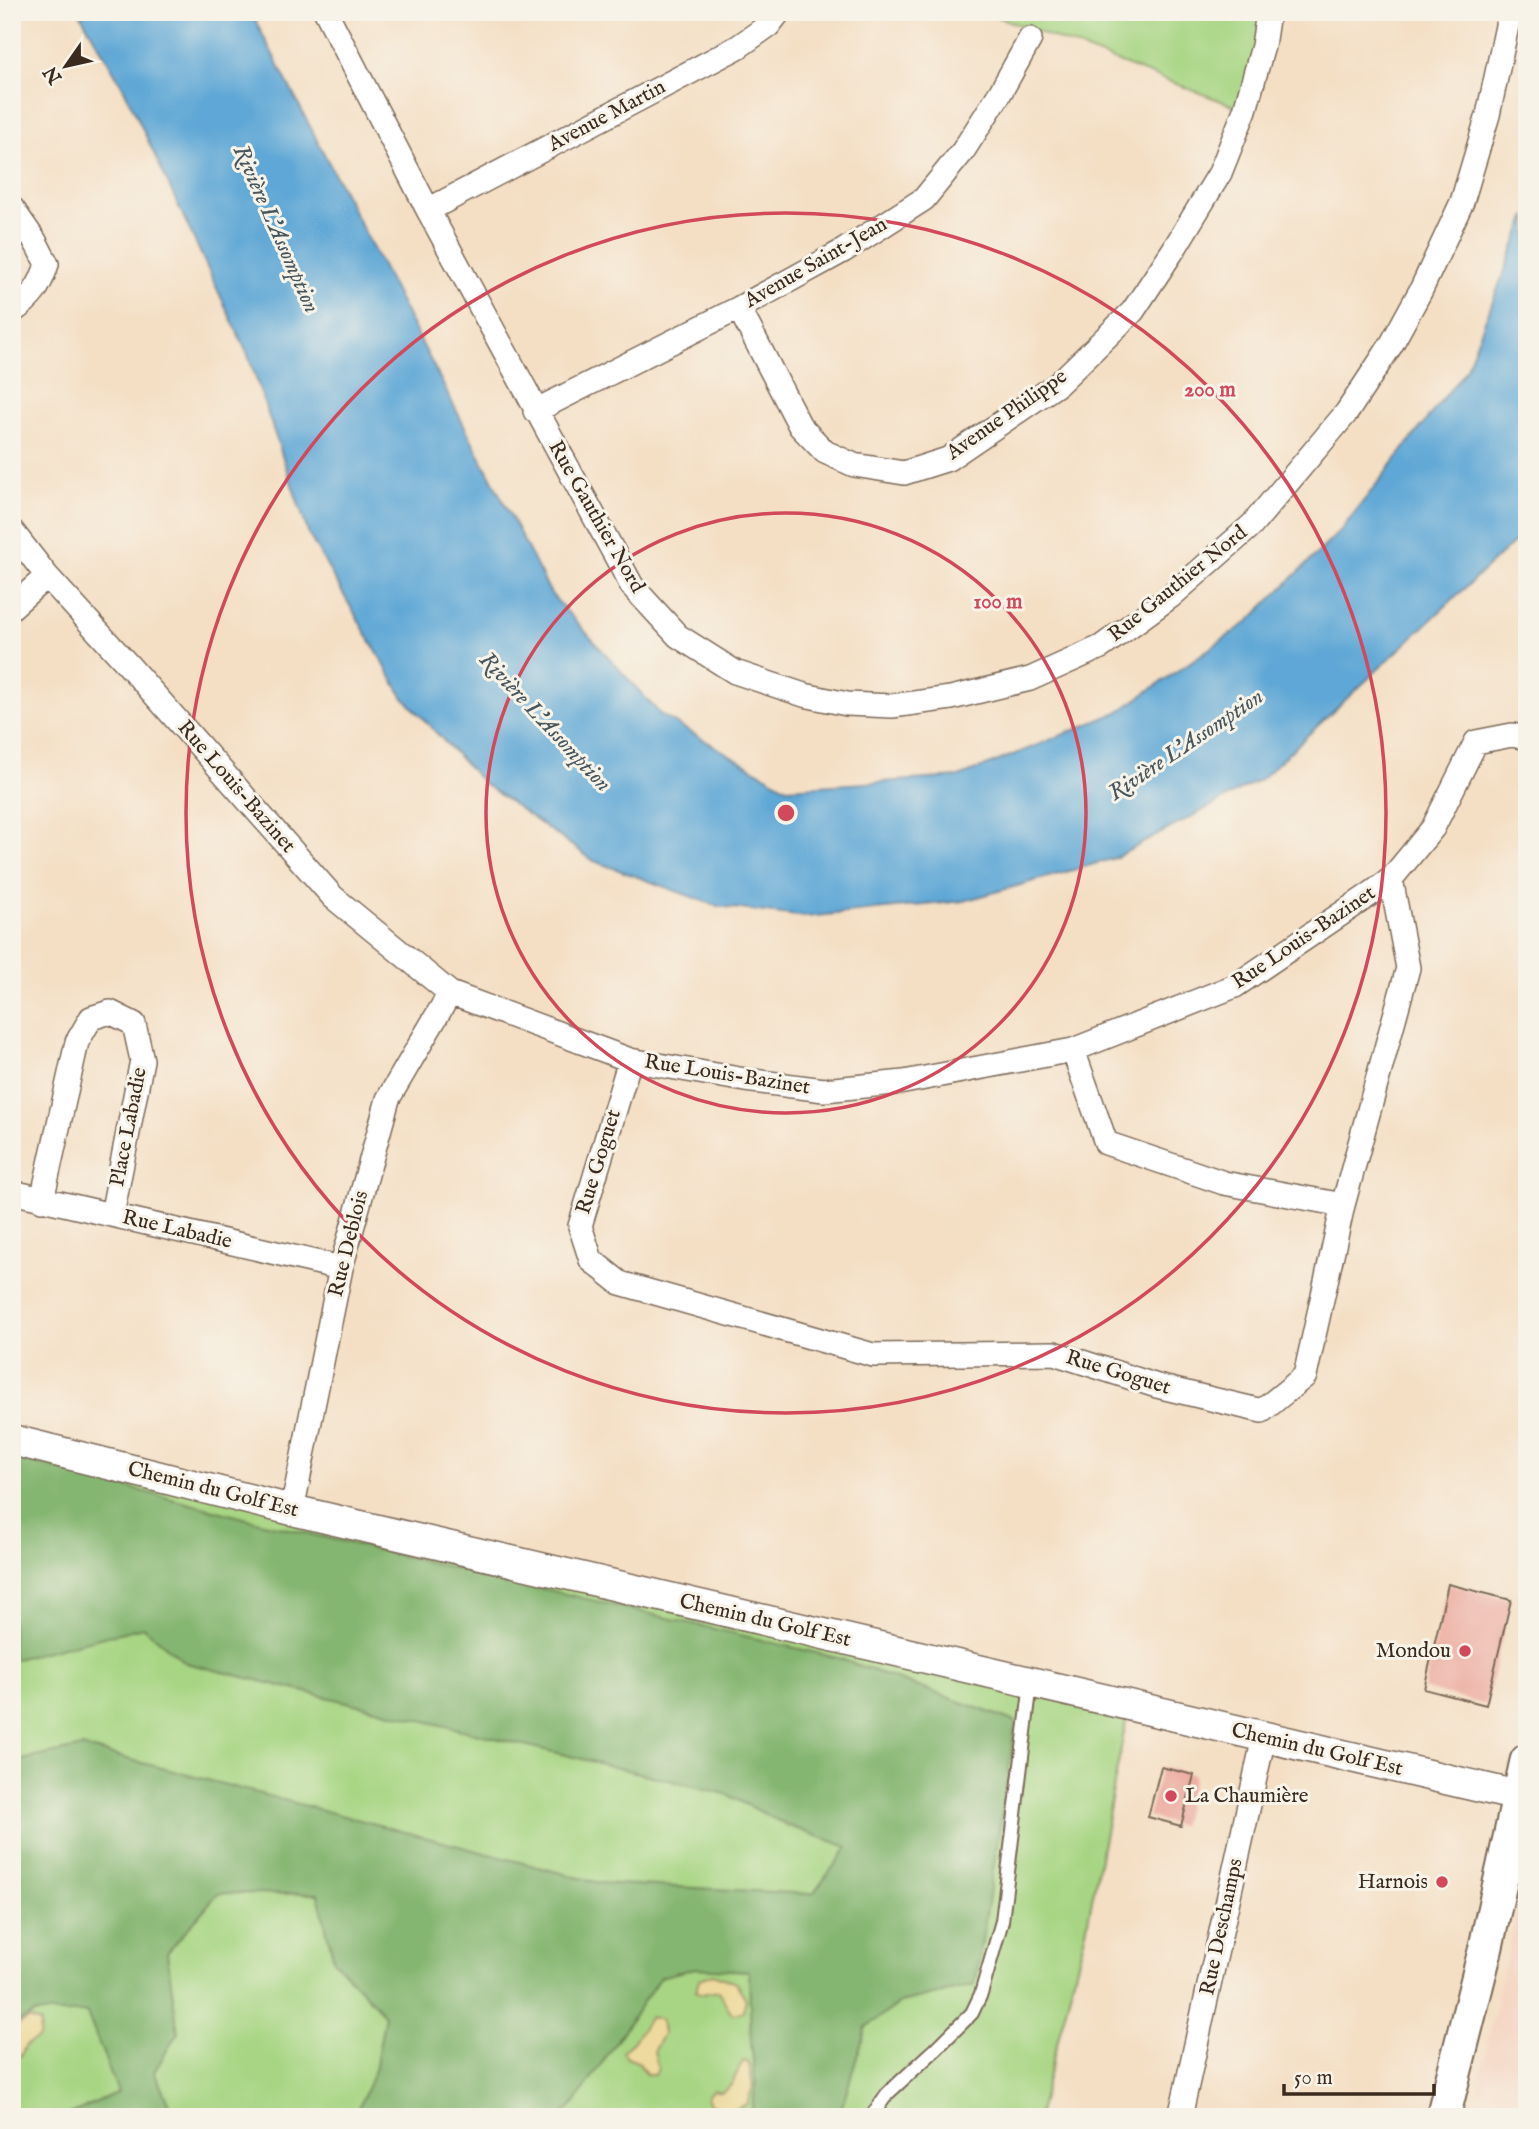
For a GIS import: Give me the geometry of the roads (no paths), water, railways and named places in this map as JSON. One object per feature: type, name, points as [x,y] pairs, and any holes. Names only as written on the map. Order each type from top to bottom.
[{"type":"main road","points":[[1443,2117],[1522,1798],[1527,1761]]},
{"type":"street","name":"Rue Gauthier Nord","points":[[326,12],[535,411],[632,586],[678,636],[735,672],[804,695],[847,704],[892,706],[951,698],[1030,678],[1101,647],[1170,597],[1252,525],[1347,412],[1403,323],[1462,202],[1489,115],[1510,12]]},
{"type":"street","name":"Avenue Martin","points":[[428,210],[738,47],[769,25],[779,12]]},
{"type":"street","name":"Avenue Philippe","points":[[738,308],[800,426],[825,452],[854,465],[904,473],[948,459],[1058,384],[1133,311],[1220,173],[1245,110],[1263,46],[1268,12]]},
{"type":"street","name":"Avenue Saint-Jean","points":[[535,411],[738,308],[843,251],[924,198],[963,151],[1030,39]]},
{"type":"street","points":[[12,208],[47,264],[41,285],[12,312]]},
{"type":"street","name":"Rue Louis-Bazinet","points":[[12,531],[47,576],[333,897],[450,993],[630,1059],[745,1080],[824,1090],[904,1082],[1073,1050],[1235,986],[1391,879],[1433,828],[1476,742],[1512,735],[1527,738]]},
{"type":"street","points":[[12,607],[47,576]]},
{"type":"street","name":"Rue Goguet","points":[[630,1059],[580,1226],[591,1260],[620,1283],[873,1355],[1054,1353],[1157,1386],[1262,1411],[1305,1376],[1343,1205],[1408,968],[1391,879]]},
{"type":"street","name":"Rue Deblois","points":[[292,1510],[341,1268],[388,1099],[450,993]]},
{"type":"street","name":"Place Labadie","points":[[42,1200],[77,1042],[91,1018],[110,1012],[134,1024],[142,1060],[112,1215]]},
{"type":"street","points":[[1073,1050],[1106,1143],[1224,1183],[1343,1205]]},
{"type":"street","name":"Rue Labadie","points":[[12,1192],[341,1268]]},
{"type":"street","name":"Chemin du Golf Est","points":[[12,1440],[292,1510],[1522,1798]]},
{"type":"street","name":"Rue Deschamps","points":[[1180,2117],[1264,1737]]},
{"type":"lane","points":[[871,2117],[887,2094],[972,2012],[981,1994],[1002,1921],[1031,1683]]},
{"type":"water","name":"Rivière L'Assomption","points":[[79,12],[251,12],[551,594],[661,715],[787,788],[959,777],[1118,712],[1248,622],[1341,530],[1466,369],[1527,215],[1527,522],[1515,541],[1261,779],[1115,858],[964,901],[806,917],[717,906],[594,861],[483,783],[403,697],[309,535],[248,355],[124,89]]},
{"type":"place","name":"Mondou","points":[[1465,1651]]},
{"type":"place","name":"La Chaumière","points":[[1171,1796]]},
{"type":"place","name":"Harnois","points":[[1442,1882]]}]
